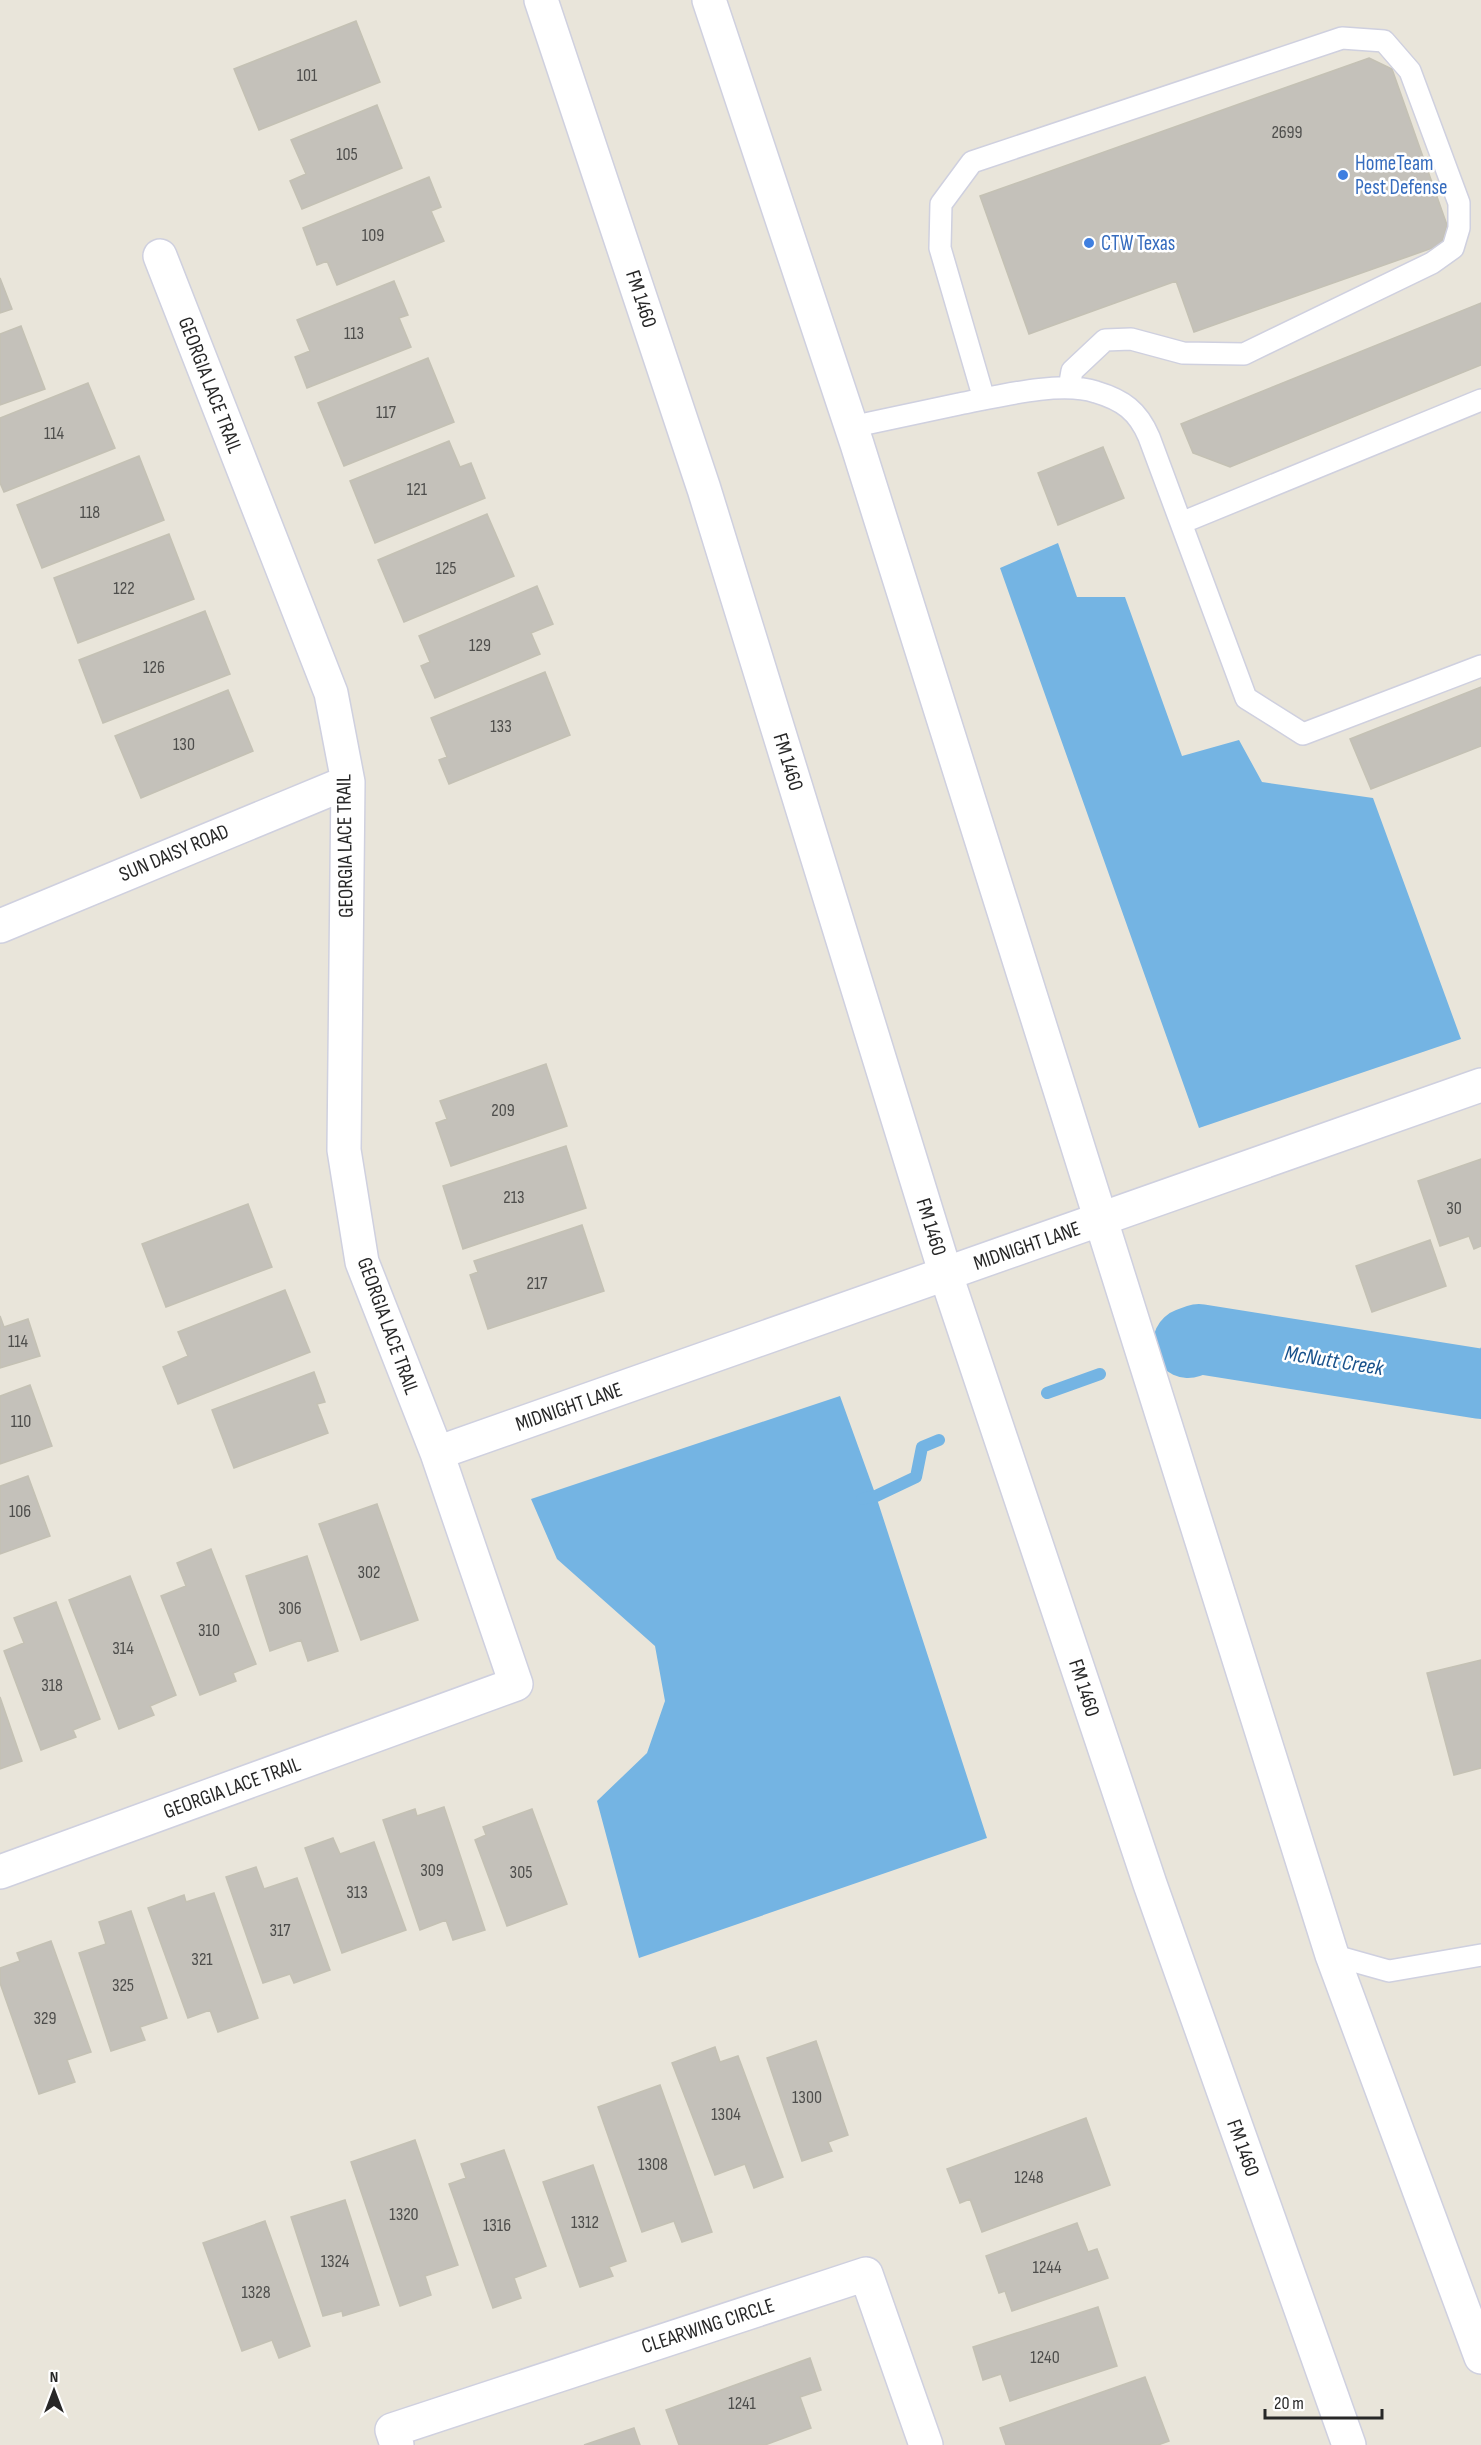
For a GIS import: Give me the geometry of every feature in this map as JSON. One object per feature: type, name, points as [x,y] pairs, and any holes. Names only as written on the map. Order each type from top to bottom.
[{"type":"main road","name":"FM 1460","points":[[541,0],[704,489],[946,1275],[1146,1873],[1349,2445]]},
{"type":"main road","points":[[709,0],[851,427],[1101,1220],[1200,1543],[1332,1955],[1481,2357]]},
{"type":"main road","name":"GEORGIA LACE TRAIL","points":[[0,1872],[516,1684],[437,1453],[362,1262],[344,1150],[348,782],[331,693],[160,256]]},
{"type":"main road","name":"SUN DAISY ROAD","points":[[0,926],[348,782]]},
{"type":"main road","name":"MIDNIGHT LANE","points":[[437,1453],[1481,1085]]},
{"type":"main road","name":"CLEARWING CIRCLE","points":[[397,2445],[392,2430],[866,2274],[926,2445]]},
{"type":"lane","points":[[984,399],[940,248],[941,204],[972,162],[1342,38],[1383,41],[1410,70],[1459,203],[1459,228],[1453,248],[1432,263],[1244,354],[1183,353],[1131,339],[1105,340],[1072,371],[1070,388]]},
{"type":"lane","points":[[851,427],[1020,392],[1070,388],[1094,391],[1127,405],[1142,421],[1246,698],[1303,734],[1481,666]]},
{"type":"lane","points":[[1181,524],[1481,400]]},
{"type":"lane","points":[[1332,1955],[1389,1971],[1481,1955]]},
{"type":"water","points":[[1058,543],[1077,597],[1125,597],[1182,756],[1239,740],[1262,782],[1373,798],[1461,1039],[1199,1128],[1000,568]]},
{"type":"water","points":[[1313,1345],[1476,1359],[1481,1347],[1481,1396],[1328,1379]]},
{"type":"water","points":[[840,1396],[876,1496],[987,1838],[639,1958],[597,1801],[647,1753],[665,1701],[655,1646],[557,1559],[531,1499]]},
{"type":"building","points":[[356,21],[380,82],[259,130],[234,69]]},
{"type":"building","points":[[1369,58],[1392,69],[1447,225],[1441,245],[1194,332],[1176,281],[1029,334],[980,196]]},
{"type":"building","points":[[377,105],[402,168],[302,209],[290,181],[306,174],[291,140]]},
{"type":"building","points":[[429,177],[441,207],[431,211],[444,241],[337,285],[327,261],[317,265],[303,228]]},
{"type":"building","points":[[0,278],[12,309],[0,313]]},
{"type":"building","points":[[394,281],[408,315],[399,318],[411,347],[307,388],[295,357],[310,351],[297,320]]},
{"type":"building","points":[[1481,303],[1481,365],[1230,467],[1193,453],[1181,424]]},
{"type":"building","points":[[21,326],[45,389],[0,405],[0,334]]},
{"type":"building","points":[[428,358],[454,422],[344,466],[318,403]]},
{"type":"building","points":[[88,383],[115,448],[4,492],[0,483],[0,418]]},
{"type":"building","points":[[449,441],[460,467],[471,463],[485,498],[375,543],[350,481]]},
{"type":"building","points":[[1103,447],[1124,498],[1058,525],[1038,473]]},
{"type":"building","points":[[139,456],[164,520],[42,568],[17,505]]},
{"type":"building","points":[[487,514],[514,576],[404,622],[378,560]]},
{"type":"building","points":[[169,534],[194,599],[78,643],[54,578]]},
{"type":"building","points":[[537,586],[553,624],[531,633],[540,654],[435,698],[421,666],[430,662],[419,636]]},
{"type":"building","points":[[205,611],[230,674],[103,723],[79,660]]},
{"type":"building","points":[[545,672],[570,735],[449,784],[439,760],[447,757],[431,718]]},
{"type":"building","points":[[1481,687],[1481,746],[1371,789],[1350,739]]},
{"type":"building","points":[[228,690],[253,751],[141,798],[115,736]]},
{"type":"building","points":[[546,1064],[567,1126],[451,1166],[436,1123],[447,1119],[440,1101]]},
{"type":"building","points":[[566,1146],[586,1208],[463,1249],[443,1186]]},
{"type":"building","points":[[1481,1159],[1481,1246],[1474,1249],[1469,1236],[1440,1246],[1418,1181]]},
{"type":"building","points":[[248,1204],[272,1267],[166,1307],[142,1244]]},
{"type":"building","points":[[582,1225],[604,1291],[488,1329],[470,1275],[478,1272],[474,1261]]},
{"type":"building","points":[[1430,1240],[1446,1286],[1372,1312],[1356,1266]]},
{"type":"building","points":[[285,1290],[310,1352],[178,1404],[163,1367],[188,1356],[178,1332]]},
{"type":"building","points":[[0,1316],[4,1327],[28,1319],[40,1356],[0,1368]]},
{"type":"building","points":[[314,1372],[325,1402],[317,1404],[328,1433],[234,1468],[212,1410]]},
{"type":"building","points":[[30,1385],[52,1446],[0,1464],[0,1396]]},
{"type":"building","points":[[28,1476],[50,1536],[0,1554],[0,1486]]},
{"type":"building","points":[[377,1504],[418,1620],[361,1640],[319,1524]]},
{"type":"building","points":[[211,1549],[256,1664],[233,1673],[236,1681],[200,1695],[161,1596],[186,1586],[177,1563]]},
{"type":"building","points":[[307,1556],[338,1651],[308,1661],[301,1640],[270,1651],[246,1576]]},
{"type":"building","points":[[130,1576],[176,1695],[150,1706],[154,1715],[119,1729],[69,1600]]},
{"type":"building","points":[[56,1602],[100,1719],[73,1730],[76,1737],[41,1750],[4,1651],[24,1643],[14,1618]]},
{"type":"building","points":[[1481,1660],[1481,1768],[1454,1775],[1427,1673]]},
{"type":"building","points":[[0,1697],[22,1761],[0,1769]]},
{"type":"building","points":[[444,1807],[485,1930],[453,1940],[446,1920],[420,1930],[383,1820],[415,1809],[417,1816]]},
{"type":"building","points":[[532,1809],[567,1904],[507,1926],[475,1840],[486,1835],[483,1827]]},
{"type":"building","points":[[333,1838],[340,1854],[374,1842],[406,1930],[342,1953],[305,1848]]},
{"type":"building","points":[[256,1867],[264,1889],[297,1878],[330,1970],[294,1983],[290,1974],[263,1983],[226,1877]]},
{"type":"building","points":[[214,1893],[258,2018],[218,2032],[210,2010],[188,2018],[148,1908],[184,1895],[186,1902]]},
{"type":"building","points":[[131,1911],[167,2018],[140,2027],[145,2040],[111,2051],[79,1953],[106,1944],[99,1922]]},
{"type":"building","points":[[51,1941],[91,2052],[67,2060],[75,2082],[39,2094],[0,1983],[0,1968],[20,1961],[17,1953]]},
{"type":"building","points":[[816,2041],[848,2135],[828,2142],[832,2151],[802,2161],[767,2058]]},
{"type":"building","points":[[715,2047],[720,2062],[738,2056],[783,2177],[754,2188],[745,2164],[715,2175],[672,2063]]},
{"type":"building","points":[[660,2085],[712,2232],[682,2242],[674,2221],[642,2232],[598,2107]]},
{"type":"building","points":[[1086,2118],[1110,2185],[982,2232],[970,2199],[960,2203],[947,2169]]},
{"type":"building","points":[[415,2140],[458,2265],[425,2276],[431,2295],[400,2306],[351,2162]]},
{"type":"building","points":[[504,2150],[546,2266],[514,2278],[521,2298],[493,2308],[449,2184],[466,2178],[461,2164]]},
{"type":"building","points":[[593,2165],[626,2261],[609,2267],[613,2276],[580,2287],[543,2182]]},
{"type":"building","points":[[345,2200],[379,2305],[343,2316],[342,2311],[323,2316],[291,2217]]},
{"type":"building","points":[[265,2221],[310,2346],[279,2358],[272,2340],[242,2351],[203,2243]]},
{"type":"building","points":[[1077,2223],[1088,2252],[1097,2249],[1108,2278],[1012,2311],[1005,2291],[999,2293],[986,2256]]},
{"type":"building","points":[[1098,2307],[1117,2366],[1010,2401],[1001,2374],[983,2380],[973,2347]]},
{"type":"building","points":[[810,2358],[821,2390],[800,2397],[811,2428],[765,2445],[679,2445],[666,2410]]},
{"type":"building","points":[[1145,2377],[1169,2441],[1158,2445],[1006,2445],[1000,2428]]},
{"type":"building","points":[[634,2428],[640,2445],[584,2445]]},
{"type":"waterway","name":"McNutt Creek","points":[[1188,1343],[1199,1339],[1481,1384]]},
{"type":"waterway","name":"McNutt Creek","points":[[1047,1393],[1100,1374]]},
{"type":"waterway","name":"McNutt Creek","points":[[862,1499],[876,1496],[916,1477],[922,1447],[939,1440]]},
{"type":"place","name":"HomeTeam Pest Defense","points":[[1343,175]]},
{"type":"place","name":"CTW Texas","points":[[1089,243]]}]
